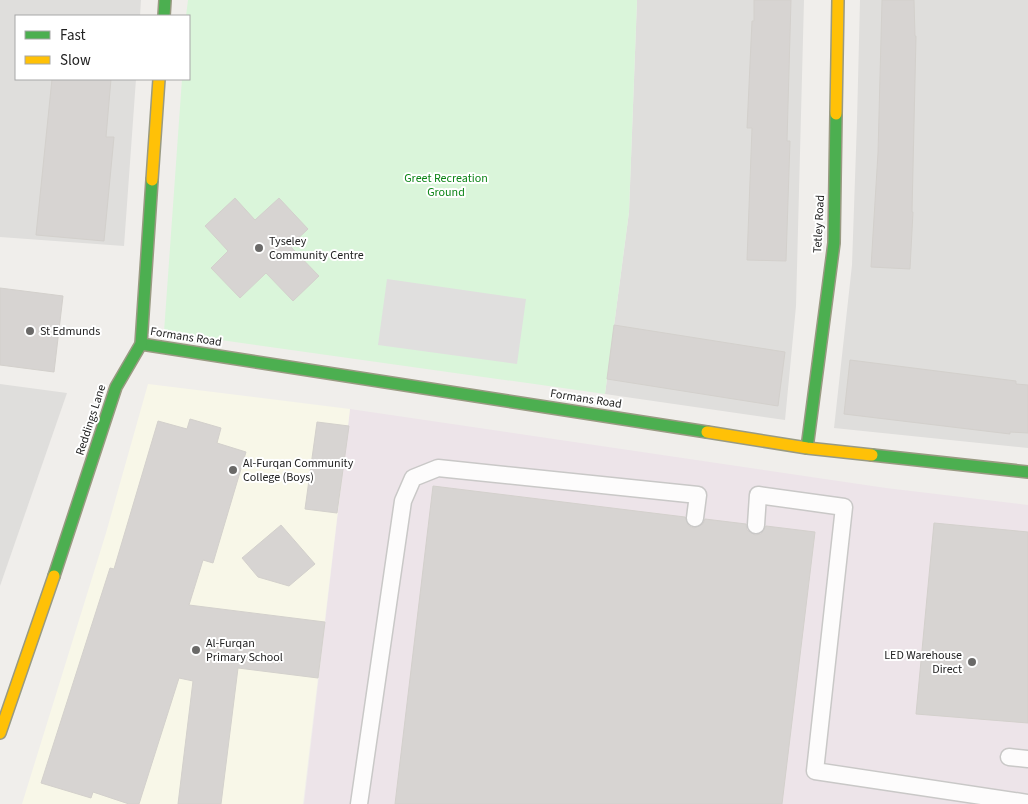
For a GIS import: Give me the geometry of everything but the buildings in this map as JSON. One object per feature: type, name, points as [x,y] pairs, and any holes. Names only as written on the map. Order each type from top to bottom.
[{"type":"street","points":[[164,15],[165,0]]},
{"type":"street","name":"Tetley Road","points":[[807,448],[834,243],[838,0]]},
{"type":"street","name":"Reddings Lane","points":[[0,732],[54,577],[116,387],[141,344],[159,80]]},
{"type":"street","name":"Formans Road","points":[[141,344],[807,448],[1028,472]]},
{"type":"street","points":[[0,699],[18,678]]},
{"type":"lane","points":[[360,804],[403,501],[413,478],[438,468],[698,495],[695,518]]},
{"type":"lane","points":[[756,525],[758,495],[844,507],[815,771],[1028,803]]},
{"type":"lane","points":[[1009,757],[1028,759]]},
{"type":"shaded area","points":[[0,0],[141,0],[140,15],[15,15],[15,80],[136,80],[124,246],[0,237]]},
{"type":"shaded area","points":[[637,0],[804,0],[796,306],[785,420],[605,394],[629,212]]},
{"type":"shaded area","points":[[860,0],[1028,0],[1028,448],[834,428],[852,265]]},
{"type":"shaded area","points":[[387,279],[526,299],[517,364],[378,345]]},
{"type":"shaded area","points":[[0,384],[67,393],[0,586]]},
{"type":"shaded area","points":[[148,384],[350,409],[303,804],[22,804],[106,533]]},
{"type":"shaded area","points":[[350,409],[886,488],[1028,505],[1028,804],[304,804]]},
{"type":"green space","name":"Greet Recreation Ground","points":[[188,0],[637,0],[629,212],[605,394],[164,332],[182,80],[190,80],[190,15],[186,15]]},
{"type":"traffic: fast","points":[[164,15],[165,0]]},
{"type":"traffic: fast","points":[[807,448],[834,243],[836,114]]},
{"type":"traffic: fast","points":[[54,576],[116,387],[141,344],[152,180]]},
{"type":"traffic: fast","points":[[141,344],[707,432]]},
{"type":"traffic: fast","points":[[872,455],[1028,472]]},
{"type":"traffic: slow","points":[[836,114],[838,0]]},
{"type":"traffic: slow","points":[[152,180],[159,80]]},
{"type":"traffic: slow","points":[[707,432],[807,448],[872,455]]},
{"type":"traffic: slow","points":[[0,733],[54,576]]},
{"type":"place","name":"Tyseley Community Centre","points":[[259,248]]},
{"type":"place","name":"St Edmunds","points":[[30,331]]},
{"type":"place","name":"Al-Furqan Community College (Boys)","points":[[233,470]]},
{"type":"place","name":"Al-Furqan Primary School","points":[[196,650]]},
{"type":"place","name":"LED Warehouse Direct","points":[[972,662]]}]
